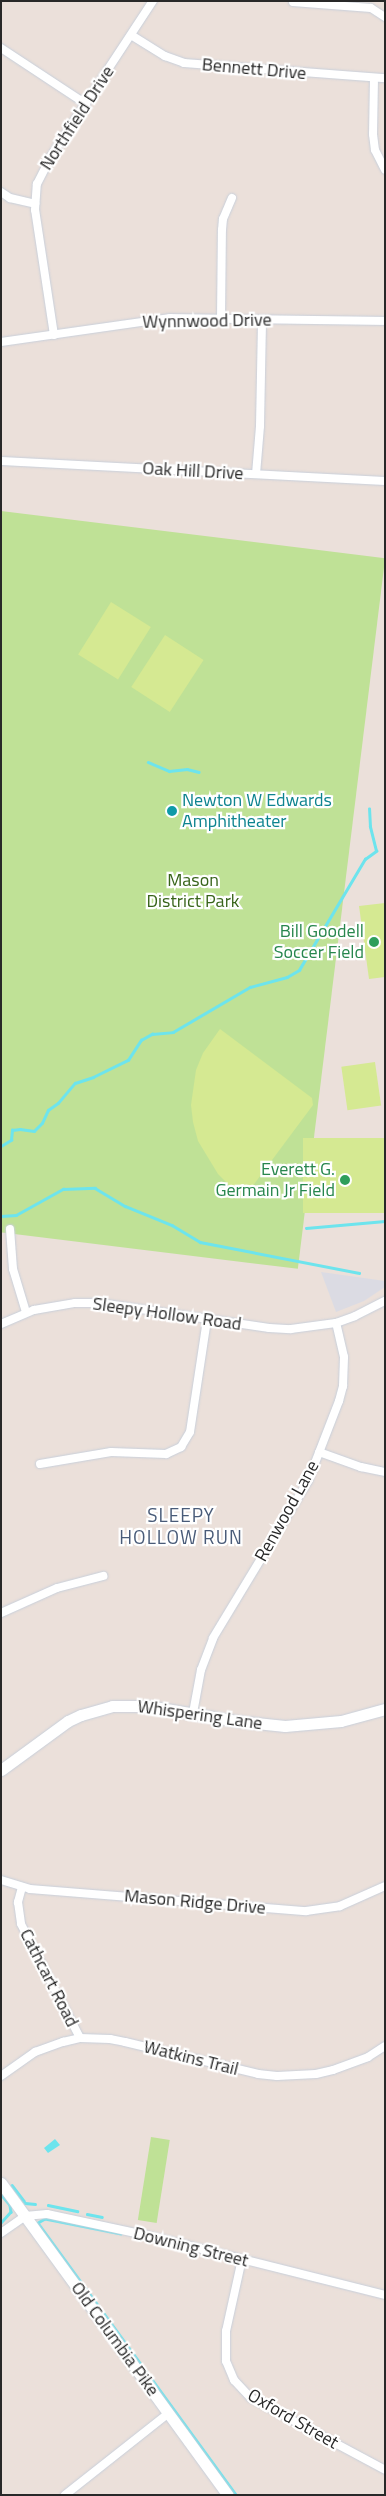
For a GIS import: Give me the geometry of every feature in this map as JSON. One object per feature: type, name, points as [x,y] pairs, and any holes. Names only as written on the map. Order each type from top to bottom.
[{"type":"street","name":"Northfield Drive","points":[[54,335],[35,204],[42,172],[154,1]]},
{"type":"street","points":[[293,2],[371,8],[385,17]]},
{"type":"street","name":"Bennett Drive","points":[[132,35],[165,56],[184,62],[385,78]]},
{"type":"street","points":[[1,48],[86,104]]},
{"type":"street","points":[[374,78],[373,134],[376,150],[385,170]]},
{"type":"street","points":[[1,192],[10,198],[35,204]]},
{"type":"street","points":[[221,319],[222,230],[225,213],[232,198]]},
{"type":"street","name":"Wynnwood Drive","points":[[1,342],[147,320],[385,321]]},
{"type":"street","points":[[256,474],[260,417],[262,320]]},
{"type":"street","name":"Oak Hill Drive","points":[[1,461],[385,481]]},
{"type":"street","points":[[10,1229],[12,1269],[26,1312]]},
{"type":"street","points":[[336,1323],[385,1301]]},
{"type":"street","name":"Sleepy Hollow Road","points":[[1,1324],[26,1312],[56,1305],[100,1303],[291,1329],[336,1323]]},
{"type":"street","points":[[40,1464],[111,1452],[166,1454],[181,1447],[190,1432],[207,1319]]},
{"type":"street","name":"Renwood Lane","points":[[193,1713],[201,1670],[213,1638],[297,1501],[320,1452],[343,1386],[344,1358],[336,1323]]},
{"type":"street","points":[[320,1452],[361,1467],[385,1472]]},
{"type":"street","points":[[1,1613],[56,1588],[103,1576]]},
{"type":"street","name":"Whispering Lane","points":[[1,1770],[55,1729],[81,1715],[97,1710],[128,1705],[260,1724],[302,1725],[341,1721],[385,1709]]},
{"type":"street","name":"Mason Ridge Drive","points":[[1,1880],[22,1887],[306,1910],[340,1906],[385,1886]]},
{"type":"street","name":"Cathcart Road","points":[[22,1887],[18,1902],[21,1924],[80,2038]]},
{"type":"street","name":"Watkins Trail","points":[[1,2076],[35,2052],[80,2038],[117,2040],[258,2074],[277,2076],[303,2076],[333,2070],[368,2057],[385,2046]]},
{"type":"street","name":"Old Columbia Pike","points":[[1,2183],[228,2495]]},
{"type":"street","name":"Downing Street","points":[[25,2216],[47,2214],[81,2220],[385,2295]]},
{"type":"street","points":[[1,2233],[25,2216]]},
{"type":"street","name":"Oxford Street","points":[[242,2259],[226,2331],[226,2361],[234,2380],[242,2390],[258,2402],[385,2470]]},
{"type":"street","points":[[65,2495],[169,2413]]},
{"type":"shaded area","points":[[321,1272],[385,1281],[385,1287],[364,1301],[336,1312]]},
{"type":"green space","name":"Mason District Park","points":[[1,511],[385,558],[298,1269],[1,1232]]},
{"type":"green space","points":[[111,602],[151,627],[118,679],[78,655]]},
{"type":"green space","points":[[165,635],[204,660],[170,712],[131,687]]},
{"type":"green space","name":"Bill Goodell Soccer Field","points":[[385,903],[385,977],[369,979],[359,906]]},
{"type":"green space","points":[[220,1029],[312,1098],[313,1105],[243,1199],[218,1174],[198,1141],[193,1122],[191,1105],[196,1070],[203,1053]]},
{"type":"green space","points":[[375,1062],[381,1106],[347,1110],[341,1067]]},
{"type":"green space","name":"Everett G. Germain Jr Field","points":[[303,1138],[385,1138],[385,1213],[303,1213]]},
{"type":"green space","points":[[151,2137],[170,2140],[157,2223],[138,2220]]},
{"type":"water","points":[[55,2139],[60,2145],[48,2153],[44,2148]]},
{"type":"waterway","points":[[148,762],[169,771],[187,769],[199,772]]},
{"type":"waterway","points":[[1,1146],[11,1140],[12,1130],[34,1131],[42,1123],[48,1110],[58,1103],[75,1083],[93,1077],[128,1060],[141,1040],[152,1034],[173,1032],[250,987],[287,977],[299,970],[365,859],[376,851],[370,827],[369,809]]},
{"type":"waterway","points":[[1,1216],[16,1215],[63,1189],[95,1188],[125,1206],[172,1225],[200,1242],[359,1273]]},
{"type":"waterway","points":[[306,1228],[385,1221]]},
{"type":"waterway","points":[[12,2185],[24,2201]]},
{"type":"waterway","points":[[1,2194],[10,2205],[11,2212],[1,2223]]},
{"type":"waterway","points":[[25,2203],[35,2204]]},
{"type":"waterway","points":[[48,2205],[77,2211]]},
{"type":"waterway","points":[[87,2214],[102,2217]]},
{"type":"waterway","points":[[121,2234],[45,2219],[38,2223],[236,2495]]},
{"type":"place","name":"Newton W Edwards Amphitheater","points":[[172,811]]},
{"type":"place","name":"Bill Goodell Soccer Field","points":[[374,942]]},
{"type":"place","name":"Everett G. Germain Jr Field","points":[[345,1180]]},
{"type":"district","name":"SLEEPY HOLLOW RUN","points":[[181,1526]]}]
